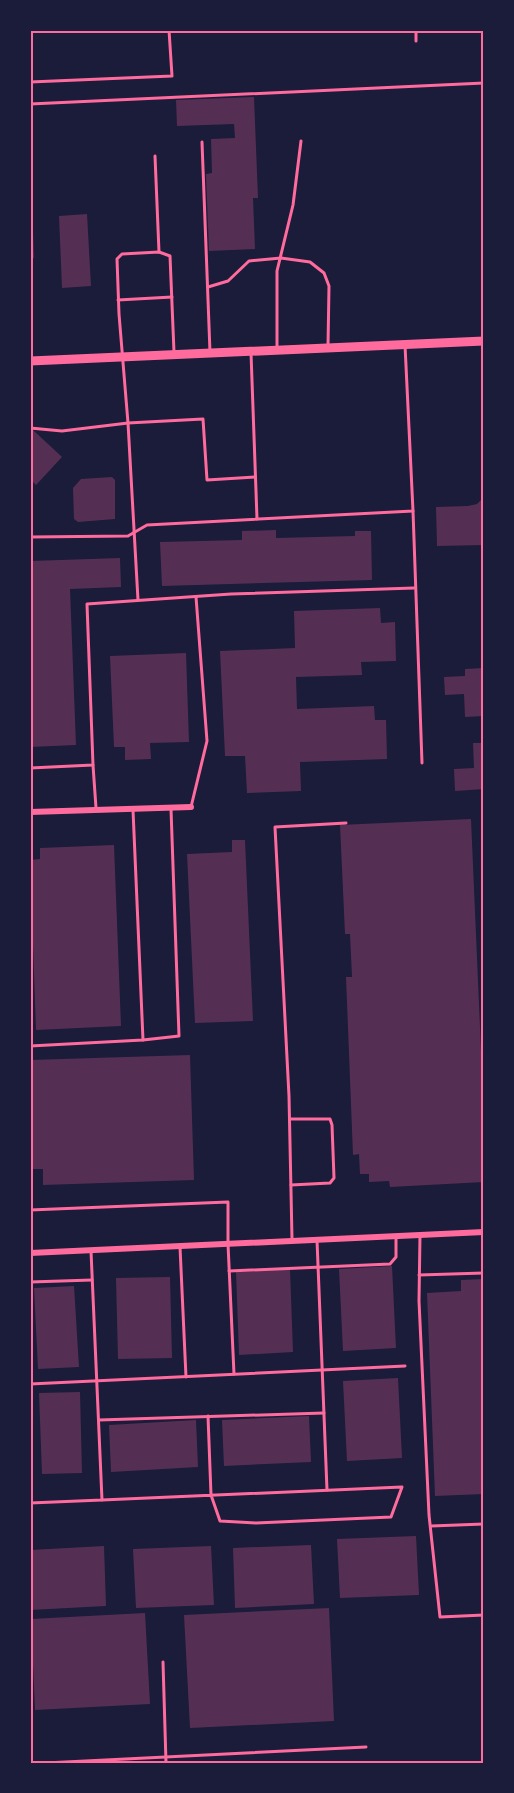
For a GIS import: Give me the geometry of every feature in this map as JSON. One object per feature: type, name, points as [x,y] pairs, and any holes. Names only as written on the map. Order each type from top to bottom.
[{"type":"main road","points":[[30,362],[484,341]]},
{"type":"street","points":[[30,812],[190,807]]},
{"type":"street","points":[[30,1253],[484,1232]]},
{"type":"lane","points":[[30,82],[172,76],[170,30]]},
{"type":"lane","points":[[416,30],[416,41]]},
{"type":"lane","points":[[30,104],[484,83]]},
{"type":"lane","points":[[278,350],[277,271],[293,205],[301,141]]},
{"type":"lane","points":[[202,142],[210,353]]},
{"type":"lane","points":[[155,156],[159,252]]},
{"type":"lane","points":[[138,600],[118,300],[117,259],[122,254],[159,252],[170,256],[174,355]]},
{"type":"lane","points":[[207,287],[228,281],[249,261],[281,258],[310,262],[324,273],[329,286],[328,348]]},
{"type":"lane","points":[[118,300],[171,297]]},
{"type":"lane","points":[[405,345],[423,763]]},
{"type":"lane","points":[[250,351],[257,519]]},
{"type":"lane","points":[[30,428],[62,431],[128,423],[202,419],[207,480],[255,477]]},
{"type":"lane","points":[[30,537],[128,536],[147,525],[413,512]]},
{"type":"lane","points":[[96,810],[87,604],[414,588]]},
{"type":"lane","points":[[190,807],[207,741],[196,597]]},
{"type":"lane","points":[[30,768],[93,765]]},
{"type":"lane","points":[[30,1046],[179,1036],[171,807]]},
{"type":"lane","points":[[133,809],[143,1040]]},
{"type":"lane","points":[[292,1241],[290,1119],[275,827],[346,823]]},
{"type":"lane","points":[[290,1119],[330,1119],[333,1125],[334,1178],[330,1183],[291,1185]]},
{"type":"lane","points":[[30,1210],[228,1202],[234,1374]]},
{"type":"lane","points":[[420,1235],[418,1275],[431,1526],[440,1617],[484,1615]]},
{"type":"lane","points":[[229,1271],[390,1264],[396,1257],[396,1236]]},
{"type":"lane","points":[[317,1240],[327,1490]]},
{"type":"lane","points":[[180,1247],[186,1377]]},
{"type":"lane","points":[[91,1251],[102,1500]]},
{"type":"lane","points":[[418,1275],[484,1273]]},
{"type":"lane","points":[[30,1282],[92,1280]]},
{"type":"lane","points":[[30,1384],[405,1366]]},
{"type":"lane","points":[[99,1420],[324,1413]]},
{"type":"lane","points":[[30,1503],[211,1496],[402,1487],[391,1517],[256,1522],[220,1521],[211,1496],[208,1416]]},
{"type":"lane","points":[[431,1526],[484,1524]]},
{"type":"lane","points":[[163,1662],[166,1763]]},
{"type":"lane","points":[[45,1763],[366,1747]]},
{"type":"building","points":[[254,97],[258,198],[253,198],[255,249],[209,251],[206,174],[212,173],[211,139],[235,138],[234,124],[177,126],[176,100]]},
{"type":"building","points":[[30,206],[32,206],[34,258],[30,259]]},
{"type":"building","points":[[87,214],[91,286],[62,288],[59,216]]},
{"type":"building","points":[[33,430],[62,457],[36,485],[30,479],[30,433]]},
{"type":"building","points":[[112,477],[115,480],[115,519],[78,522],[74,519],[73,488],[81,479]]},
{"type":"building","points":[[484,497],[484,545],[437,546],[436,507],[468,506],[477,504]]},
{"type":"building","points":[[276,530],[276,538],[355,536],[355,531],[371,531],[372,580],[162,586],[160,542],[242,540],[242,531]]},
{"type":"building","points":[[120,558],[121,587],[70,589],[76,745],[30,747],[30,561]]},
{"type":"building","points":[[380,608],[381,623],[395,622],[396,661],[361,662],[362,675],[296,677],[297,709],[374,706],[375,720],[386,720],[387,759],[300,762],[301,791],[247,793],[245,756],[225,756],[220,651],[295,648],[294,611]]},
{"type":"building","points":[[186,653],[189,742],[150,743],[151,759],[125,760],[125,747],[114,747],[110,656]]},
{"type":"building","points":[[484,668],[484,716],[465,717],[464,694],[445,695],[444,677],[465,676],[465,669]]},
{"type":"building","points":[[473,743],[484,743],[484,789],[455,791],[454,769],[474,768]]},
{"type":"building","points":[[471,819],[484,1120],[484,1182],[390,1187],[389,1181],[369,1182],[369,1174],[360,1174],[359,1154],[353,1155],[346,977],[352,977],[350,934],[345,934],[340,825]]},
{"type":"building","points":[[232,840],[245,840],[253,1021],[195,1023],[187,854],[232,852]]},
{"type":"building","points":[[114,845],[121,1026],[36,1030],[30,860],[40,859],[40,848]]},
{"type":"building","points":[[481,892],[484,892],[484,937],[482,937]]},
{"type":"building","points":[[190,1055],[194,1180],[43,1185],[43,1169],[31,1169],[30,1060]]},
{"type":"building","points":[[392,1266],[396,1348],[343,1351],[339,1269]]},
{"type":"building","points":[[290,1269],[293,1352],[239,1355],[236,1272]]},
{"type":"building","points":[[170,1277],[172,1358],[118,1359],[116,1278]]},
{"type":"building","points":[[484,1279],[484,1494],[435,1496],[427,1293],[461,1291],[461,1280]]},
{"type":"building","points":[[74,1286],[79,1367],[38,1369],[34,1288]]},
{"type":"building","points":[[398,1378],[402,1458],[347,1461],[343,1381]]},
{"type":"building","points":[[80,1392],[82,1473],[42,1474],[39,1393]]},
{"type":"building","points":[[309,1416],[311,1462],[224,1466],[222,1420]]},
{"type":"building","points":[[196,1420],[198,1467],[111,1472],[109,1425]]},
{"type":"building","points":[[416,1536],[419,1595],[340,1598],[337,1539]]},
{"type":"building","points":[[311,1545],[314,1604],[235,1608],[233,1548]]},
{"type":"building","points":[[104,1546],[106,1606],[30,1610],[30,1550]]},
{"type":"building","points":[[211,1546],[214,1605],[136,1608],[133,1549]]},
{"type":"building","points":[[329,1608],[334,1721],[190,1728],[184,1615]]},
{"type":"building","points":[[145,1613],[150,1704],[35,1710],[31,1619]]}]
